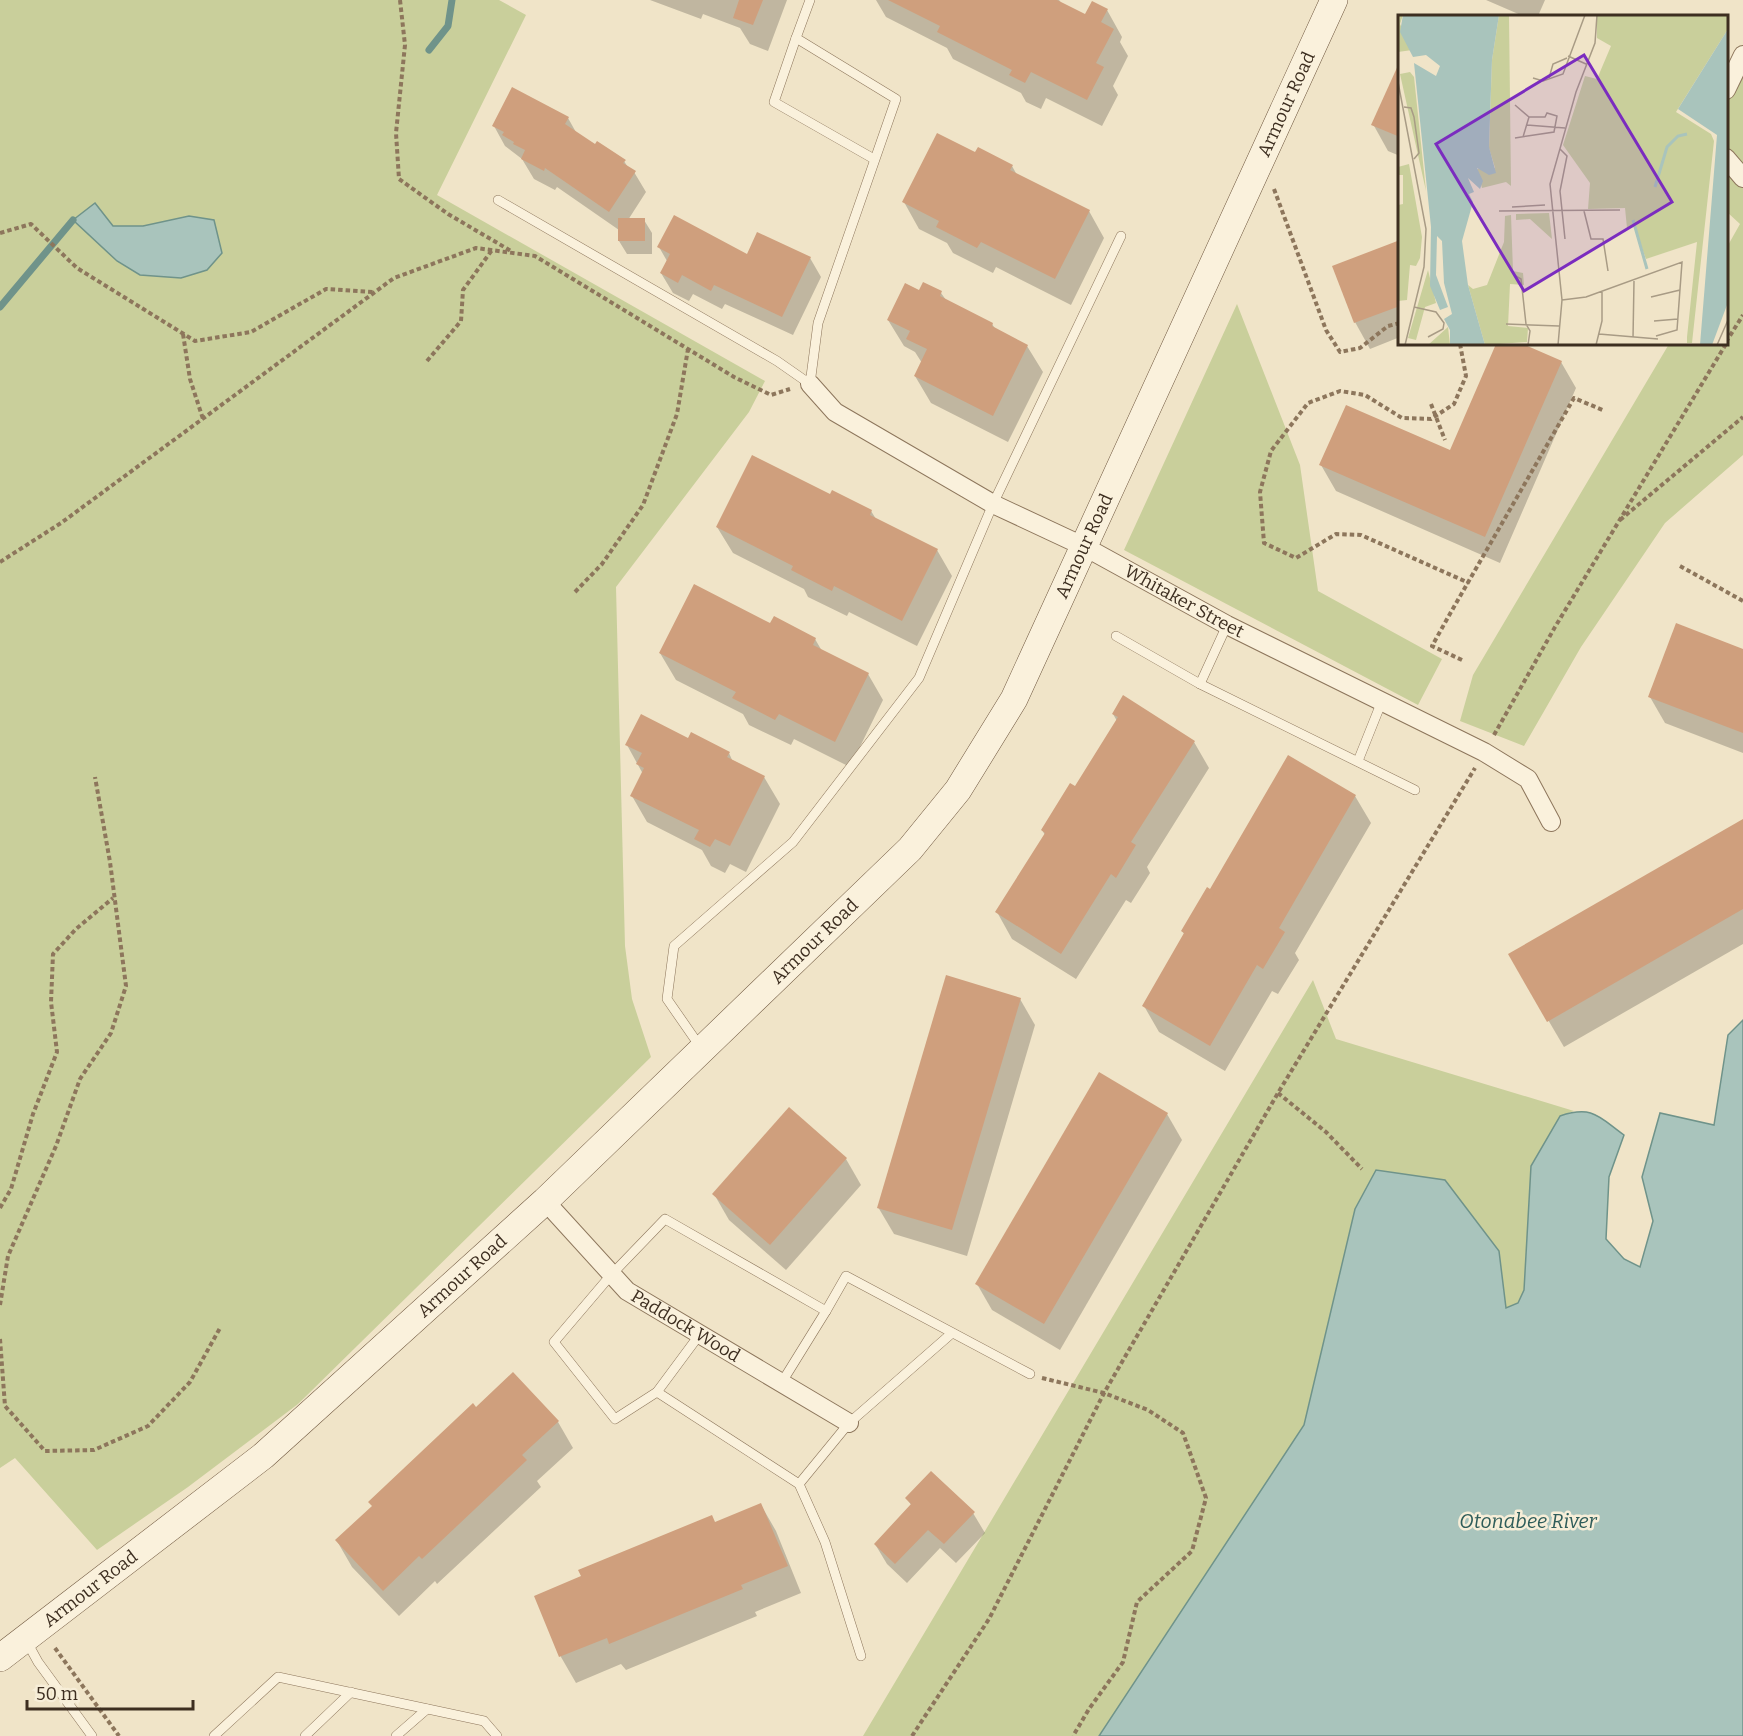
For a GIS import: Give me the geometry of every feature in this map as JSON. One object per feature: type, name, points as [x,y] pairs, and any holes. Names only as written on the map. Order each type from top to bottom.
[{"type":"main road","name":"Armour Road","points":[[0,1658],[263,1456],[545,1201],[910,849],[958,790],[1014,699],[1334,0]]},
{"type":"street","points":[[1728,86],[1743,54]]},
{"type":"street","points":[[1728,160],[1743,178]]},
{"type":"street","name":"Whitaker Street","points":[[810,384],[835,412],[993,504],[1085,547],[1227,626],[1484,752],[1528,779],[1551,822]]},
{"type":"street","name":"Paddock Wood","points":[[545,1201],[627,1291],[849,1423]]},
{"type":"lane","points":[[810,0],[774,102],[874,159]]},
{"type":"lane","points":[[498,200],[777,360],[810,384],[818,323],[896,99],[796,38]]},
{"type":"lane","points":[[702,1049],[667,999],[674,946],[793,842],[919,678],[993,504],[1120,236]]},
{"type":"lane","points":[[1200,684],[1227,626]]},
{"type":"lane","points":[[1116,636],[1200,684],[1415,790]]},
{"type":"lane","points":[[1358,761],[1382,702]]},
{"type":"lane","points":[[700,1334],[657,1392],[615,1419],[554,1342],[611,1275],[665,1219],[826,1311]]},
{"type":"lane","points":[[782,1382],[846,1276],[1030,1374]]},
{"type":"lane","points":[[799,1484],[849,1423],[952,1333]]},
{"type":"lane","points":[[657,1392],[799,1484],[825,1542],[861,1656]]},
{"type":"lane","points":[[26,1639],[38,1662],[92,1736]]},
{"type":"lane","points":[[214,1736],[278,1677],[484,1721],[497,1736]]},
{"type":"lane","points":[[305,1736],[351,1692]]},
{"type":"lane","points":[[396,1736],[427,1709]]},
{"type":"path","points":[[400,0],[405,45],[396,133],[399,179],[448,214],[514,253]]},
{"type":"path","points":[[1273,186],[1326,330],[1340,352],[1360,348],[1388,326],[1398,324]]},
{"type":"path","points":[[0,233],[30,224],[77,268],[195,341],[251,332],[326,289],[375,292]]},
{"type":"path","points":[[0,561],[61,523],[394,278],[476,248],[535,256],[688,350],[734,377],[771,395],[810,384]]},
{"type":"path","points":[[427,361],[461,321],[463,290],[492,250]]},
{"type":"path","points":[[1728,340],[1743,315]]},
{"type":"path","points":[[182,333],[190,379],[203,419]]},
{"type":"path","points":[[1460,345],[1466,376],[1454,404],[1431,419],[1402,418],[1365,394],[1341,391],[1308,403],[1271,451],[1260,492],[1264,543],[1296,558],[1336,534],[1361,535],[1469,583]]},
{"type":"path","points":[[912,1736],[989,1619],[1104,1393],[1278,1093],[1484,752],[1616,523],[1725,345]]},
{"type":"path","points":[[575,592],[602,564],[643,505],[677,414],[688,350]]},
{"type":"path","points":[[1462,660],[1432,646],[1574,398],[1605,411]]},
{"type":"path","points":[[1431,404],[1445,440]]},
{"type":"path","points":[[1616,523],[1743,417]]},
{"type":"path","points":[[1680,566],[1743,601]]},
{"type":"path","points":[[0,1305],[8,1256],[56,1146],[80,1079],[111,1033],[126,986],[95,777]]},
{"type":"path","points":[[0,1208],[11,1188],[33,1114],[57,1052],[51,1002],[53,954],[76,928],[114,897]]},
{"type":"path","points":[[1278,1093],[1326,1132],[1362,1169]]},
{"type":"path","points":[[0,1339],[2,1407],[45,1451],[94,1450],[148,1426],[190,1382],[220,1328]]},
{"type":"path","points":[[1030,1374],[1104,1393],[1148,1410],[1183,1433],[1206,1498],[1192,1551],[1137,1602],[1123,1662],[1089,1709],[1073,1736]]},
{"type":"path","points":[[55,1648],[119,1736]]},
{"type":"green space","points":[[0,0],[499,0],[526,15],[437,195],[765,381],[749,412],[616,587],[625,946],[632,999],[651,1057],[298,1404],[188,1487],[97,1550],[15,1458],[0,1468]]},
{"type":"green space","points":[[1728,64],[1743,74],[1743,455],[1665,523],[1581,647],[1524,746],[1460,721],[1473,675],[1668,345],[1728,345],[1728,245],[1740,224],[1728,213]]},
{"type":"green space","points":[[1237,304],[1300,465],[1318,591],[1442,659],[1418,705],[1124,550]]},
{"type":"green space","points":[[1313,980],[1336,1039],[1574,1111],[1560,1116],[1531,1166],[1524,1291],[1518,1303],[1506,1309],[1499,1251],[1445,1181],[1376,1170],[1355,1209],[1304,1425],[1099,1736],[863,1736]]},
{"type":"water","points":[[95,203],[113,226],[143,226],[189,216],[214,220],[222,253],[207,270],[181,278],[140,275],[117,261],[73,220]]},
{"type":"water","name":"Otonabee River","points":[[1743,1020],[1743,1736],[1099,1736],[1304,1425],[1355,1209],[1376,1170],[1445,1180],[1499,1251],[1506,1308],[1518,1303],[1524,1290],[1531,1166],[1560,1116],[1588,1112],[1601,1118],[1624,1135],[1609,1177],[1606,1239],[1624,1259],[1640,1267],[1653,1221],[1642,1177],[1660,1113],[1714,1125],[1728,1035]]},
{"type":"building","points":[[739,0],[763,0],[753,25],[733,18]]},
{"type":"building","points":[[888,0],[1057,0],[1085,14],[1092,1],[1108,9],[1101,22],[1114,29],[1096,63],[1104,67],[1087,100],[1031,72],[1025,83],[1009,75],[1012,70],[937,32],[940,26]]},
{"type":"building","points":[[1398,65],[1398,136],[1371,125]]},
{"type":"building","points":[[512,87],[569,117],[565,124],[595,144],[597,141],[626,160],[623,163],[636,171],[609,212],[545,168],[544,171],[521,159],[525,150],[502,135],[504,132],[492,126]]},
{"type":"building","points":[[937,133],[975,152],[978,147],[1013,165],[1010,170],[1090,210],[1055,279],[981,242],[977,248],[936,227],[939,221],[902,202]]},
{"type":"building","points":[[674,215],[747,254],[757,232],[811,257],[782,317],[714,285],[711,291],[682,275],[678,283],[660,273],[670,254],[657,247]]},
{"type":"building","points":[[618,218],[645,218],[645,241],[618,241]]},
{"type":"building","points":[[1398,241],[1398,307],[1354,323],[1332,266]]},
{"type":"building","points":[[923,282],[942,291],[940,296],[993,323],[992,326],[1028,345],[993,416],[914,376],[927,349],[906,339],[910,331],[887,320],[905,283],[919,290]]},
{"type":"building","points":[[1496,345],[1525,345],[1562,361],[1485,537],[1319,465],[1346,405],[1450,450]]},
{"type":"building","points":[[752,455],[830,494],[832,490],[872,510],[870,515],[938,549],[902,621],[834,586],[832,591],[791,570],[793,566],[716,527]]},
{"type":"building","points":[[694,584],[770,623],[774,616],[816,638],[813,645],[869,673],[835,742],[779,714],[775,720],[732,698],[736,692],[659,653]]},
{"type":"building","points":[[1676,623],[1743,649],[1743,733],[1648,697]]},
{"type":"building","points":[[1123,695],[1195,741],[1131,842],[1136,845],[1116,878],[1111,874],[1061,954],[995,912],[1045,833],[1041,830],[1070,783],[1075,786],[1118,717],[1112,714]]},
{"type":"building","points":[[641,714],[688,738],[691,732],[730,752],[727,757],[765,776],[730,846],[715,839],[710,847],[694,839],[699,830],[630,796],[644,768],[636,764],[642,753],[625,745]]},
{"type":"building","points":[[1288,755],[1356,795],[1279,928],[1285,932],[1263,969],[1257,965],[1210,1046],[1142,1006],[1184,933],[1181,931],[1207,887],[1210,889]]},
{"type":"building","points":[[1743,819],[1743,909],[1547,1022],[1508,954]]},
{"type":"building","points":[[946,975],[1021,998],[952,1230],[877,1208]]},
{"type":"building","points":[[1099,1072],[1168,1113],[1044,1324],[975,1284]]},
{"type":"building","points":[[789,1107],[847,1158],[770,1245],[712,1194]]},
{"type":"building","points":[[513,1372],[559,1421],[522,1455],[527,1460],[422,1559],[419,1556],[383,1591],[335,1540],[372,1506],[368,1502],[473,1403],[476,1407]]},
{"type":"building","points":[[931,1471],[975,1512],[944,1544],[928,1530],[895,1564],[874,1544],[911,1504],[905,1498]]},
{"type":"building","points":[[761,1503],[788,1566],[741,1585],[743,1589],[609,1644],[607,1638],[559,1657],[534,1596],[581,1576],[578,1570],[712,1515],[715,1522]]},
{"type":"waterway","points":[[429,50],[448,26],[452,0]]},
{"type":"waterway","points":[[0,307],[73,220]]}]
